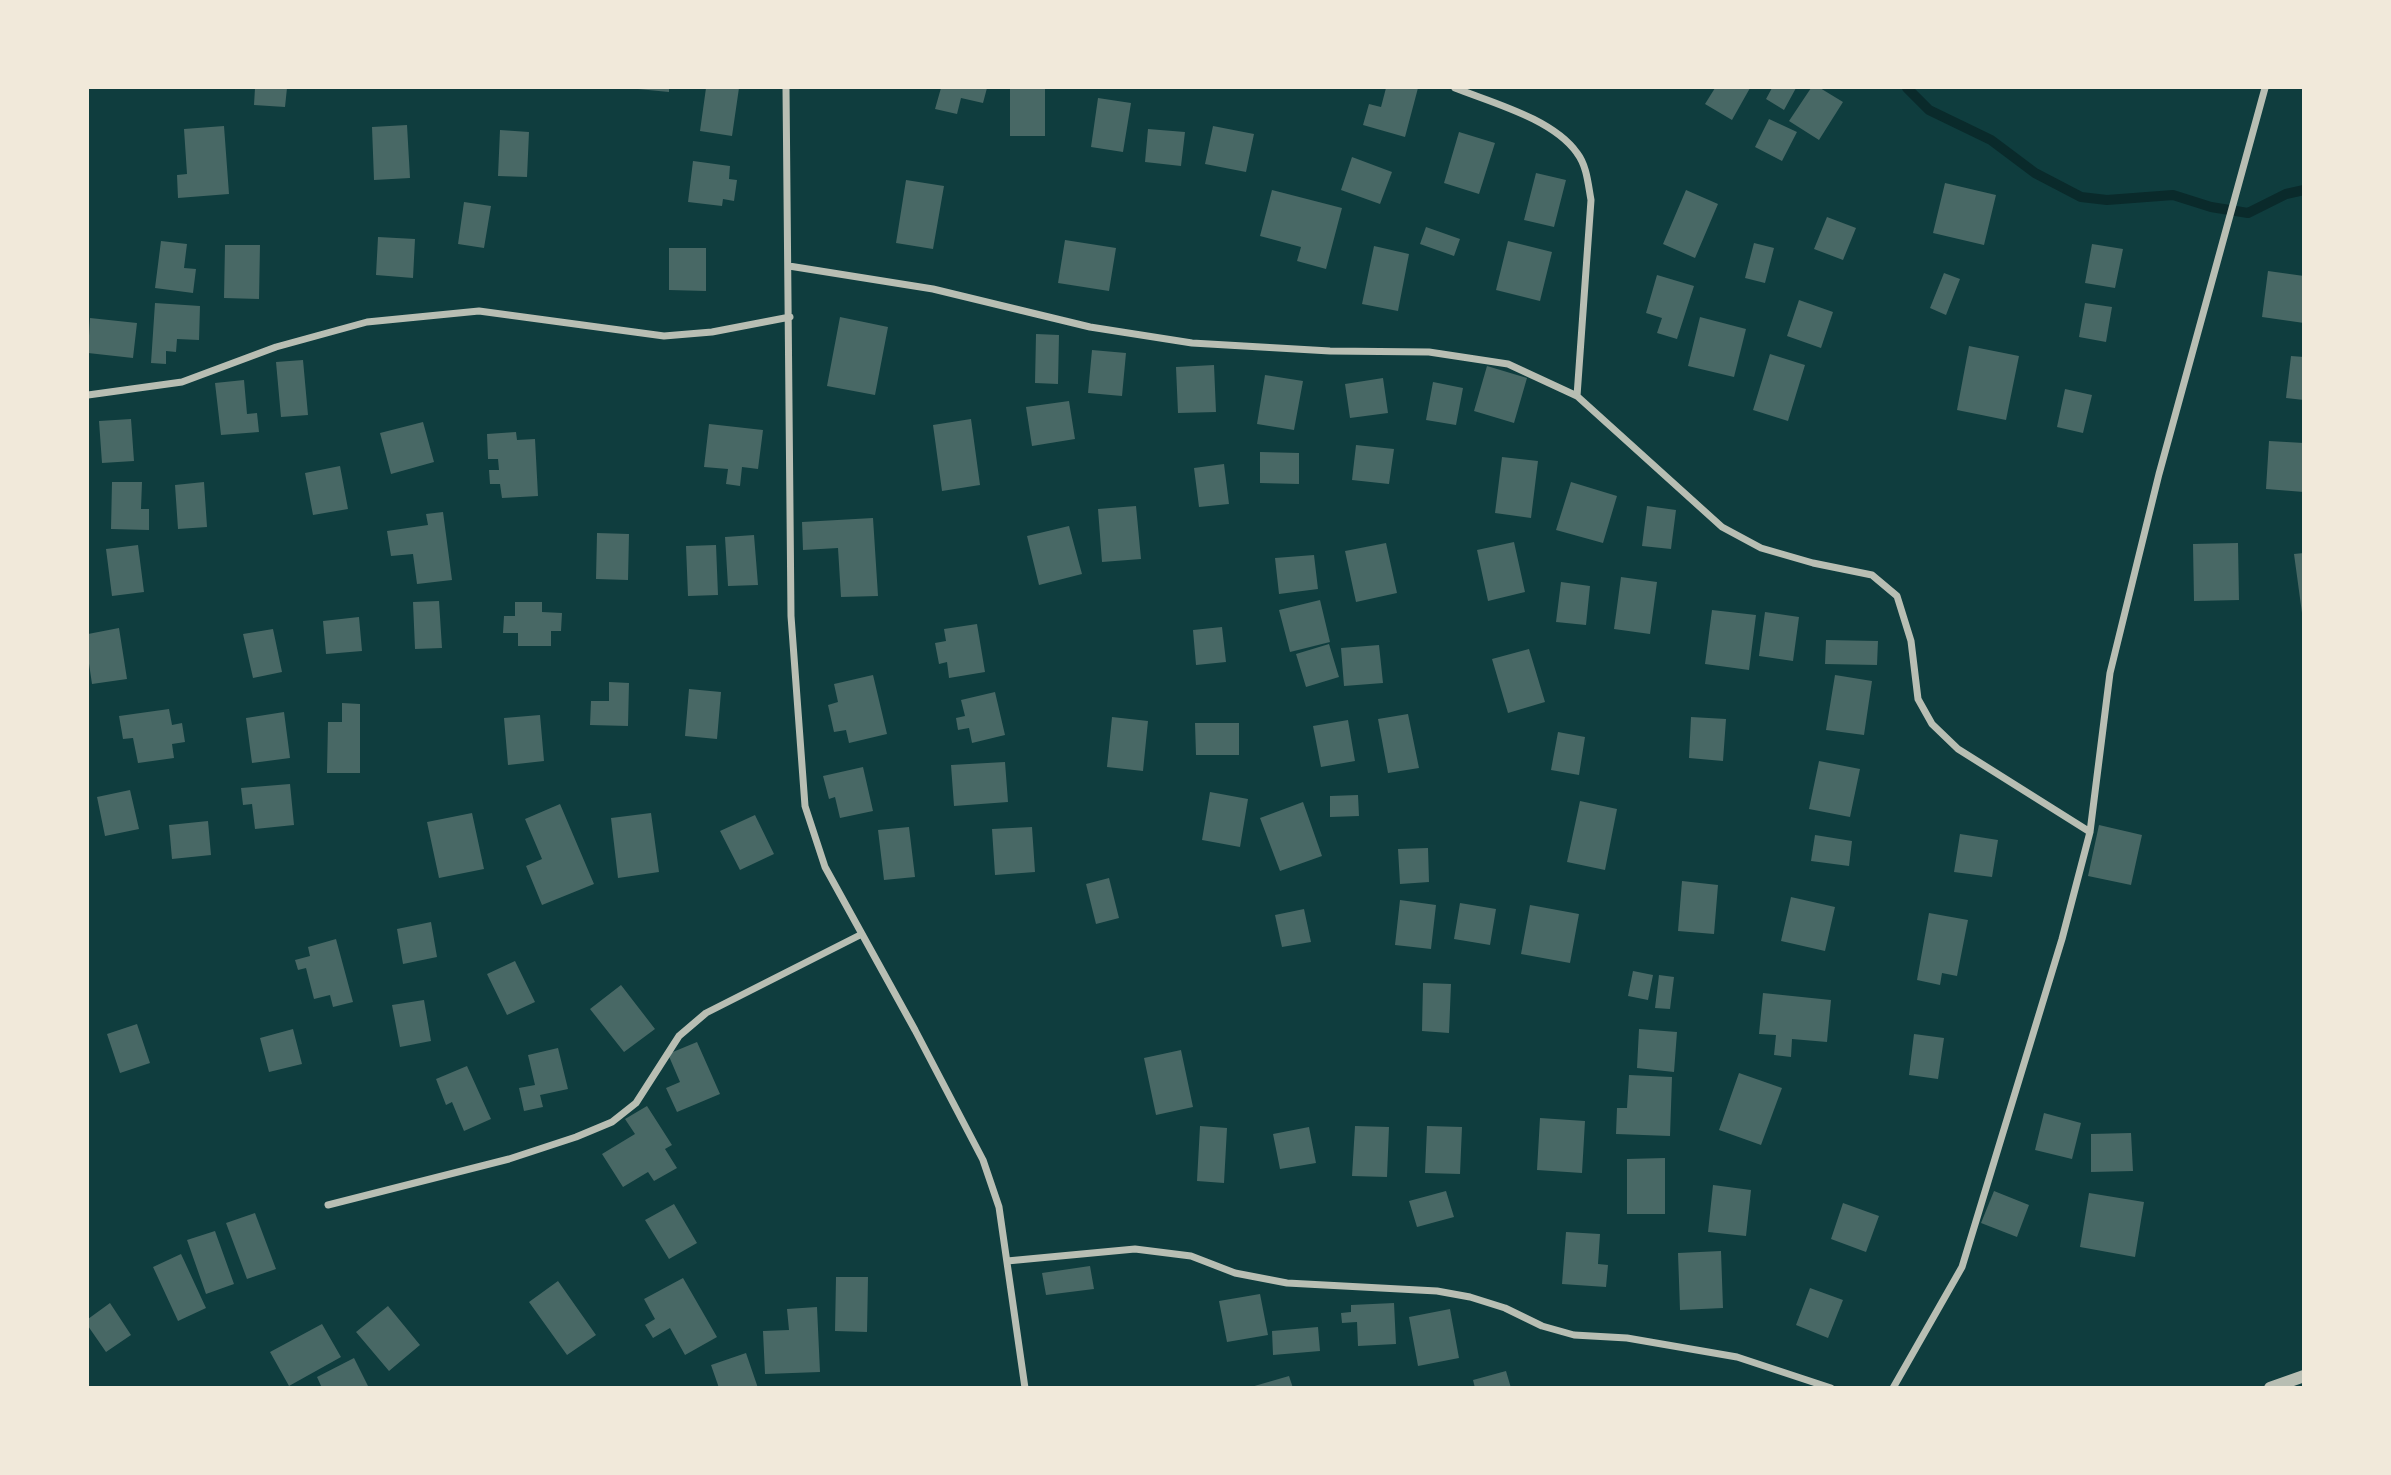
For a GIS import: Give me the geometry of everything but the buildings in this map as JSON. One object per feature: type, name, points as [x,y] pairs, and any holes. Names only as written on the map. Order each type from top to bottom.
[{"type":"street","points":[[786,88],[791,616],[805,806],[825,867],[983,1160],[999,1207],[1026,1388]]},
{"type":"street","points":[[1455,88],[1549,127],[1577,153],[1587,174],[1591,200],[1577,396]]},
{"type":"street","points":[[1894,1388],[1962,1267],[2062,939],[2090,832],[2110,673],[2159,474],[2264,88]]},
{"type":"street","points":[[789,266],[933,289],[1090,327],[1192,343],[1330,351],[1429,352],[1508,364],[1577,396],[1722,527],[1761,548],[1813,563],[1872,575],[1897,596],[1911,641],[1918,699],[1932,724],[1958,749],[2090,832]]},
{"type":"street","points":[[88,395],[182,382],[276,347],[379,321],[480,311],[664,336],[712,332],[790,317]]},
{"type":"street","points":[[328,1205],[509,1159],[612,1122],[636,1103],[678,1036],[706,1013],[862,933]]},
{"type":"street","points":[[1007,1261],[1135,1249],[1191,1256],[1235,1273],[1287,1283],[1437,1291],[1482,1300],[1542,1326],[1574,1335],[1627,1338],[1737,1357],[1831,1388]]},
{"type":"street","points":[[2270,1388],[2304,1376]]},
{"type":"waterway","points":[[1907,88],[1929,110],[1991,140],[2035,173],[2081,197],[2107,200],[2173,195],[2211,207],[2248,213],[2286,194],[2304,190]]}]
